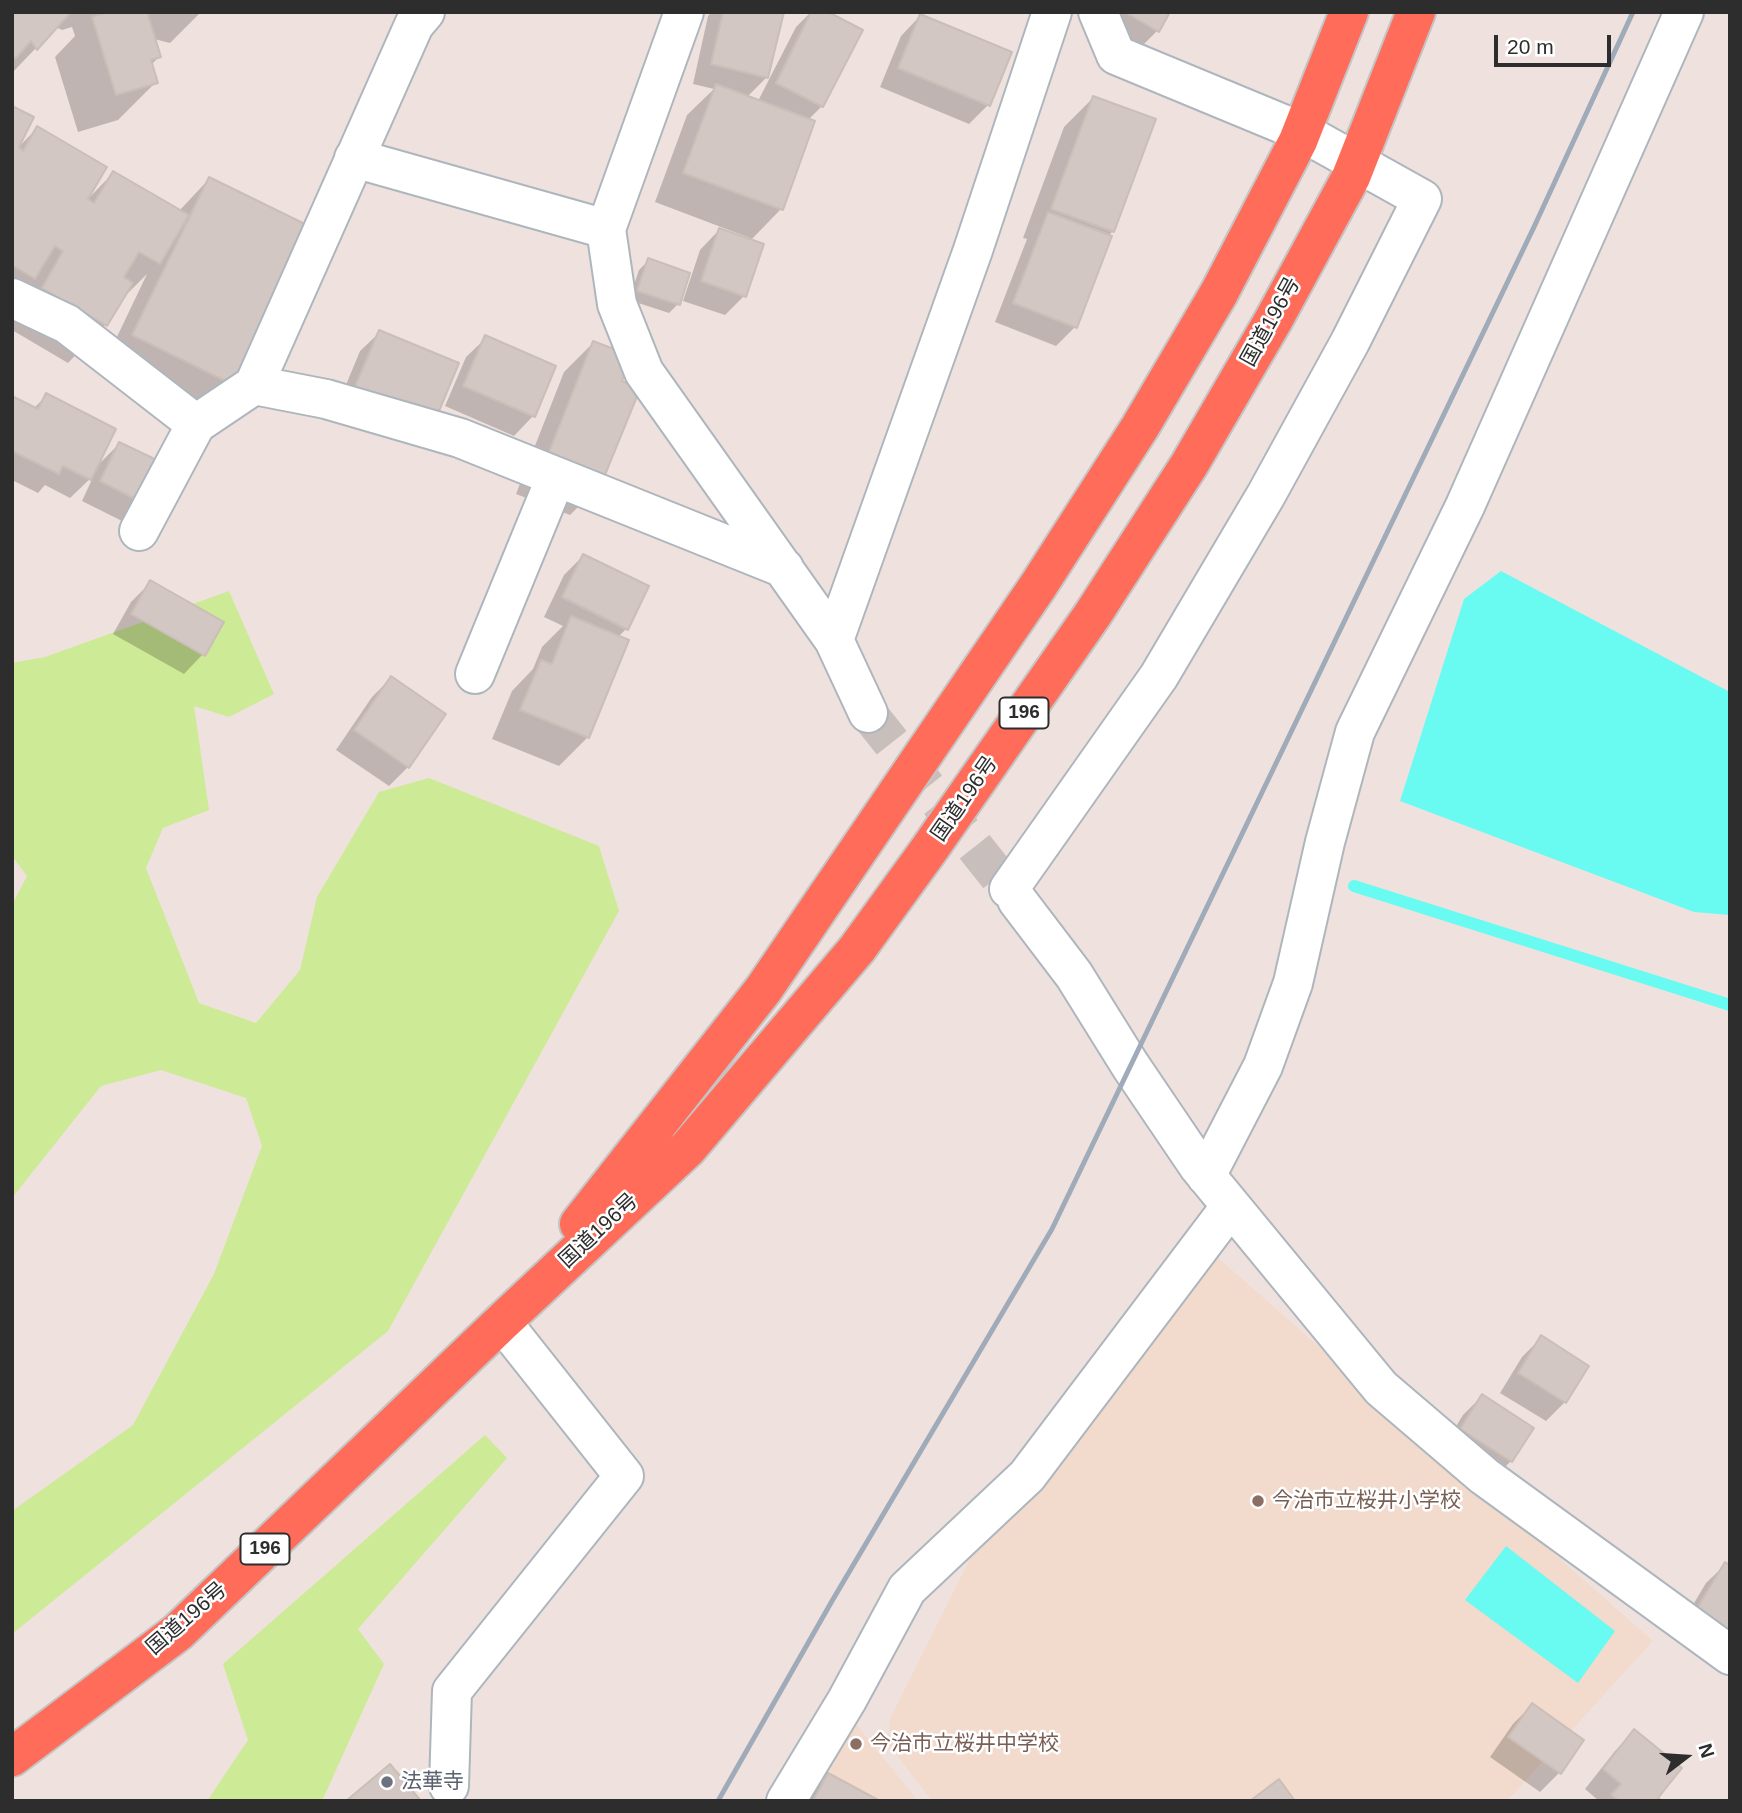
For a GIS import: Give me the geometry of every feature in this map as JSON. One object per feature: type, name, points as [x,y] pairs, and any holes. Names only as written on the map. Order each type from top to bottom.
[{"type":"highway","name":"国道196号","points":[[502,1322],[763,990],[1030,597],[1140,428],[1219,293],[1302,132],[1349,12]]},
{"type":"highway","name":"国道196号","points":[[12,1757],[178,1632],[688,1148],[865,938],[1093,614],[1189,465],[1274,318],[1357,161],[1416,12]]},
{"type":"street","points":[[139,531],[196,424],[254,385],[414,25],[425,12]]},
{"type":"street","points":[[684,12],[606,229],[617,304],[643,372],[834,640],[868,713]]},
{"type":"street","points":[[834,640],[968,264],[1052,12]]},
{"type":"street","points":[[1098,12],[1116,55],[1302,132],[1422,199],[1350,342],[1266,495],[1159,676],[1013,894],[1074,975],[1130,1065],[1206,1176],[1381,1388],[1484,1476],[1730,1655]]},
{"type":"street","points":[[1206,1176],[1263,1066],[1293,983],[1325,842],[1355,732],[1465,506],[1685,12]]},
{"type":"street","points":[[354,158],[606,229]]},
{"type":"street","points":[[12,298],[67,324],[196,424]]},
{"type":"street","points":[[254,385],[326,399],[460,439],[784,568]]},
{"type":"street","points":[[475,674],[556,477]]},
{"type":"street","points":[[786,1801],[847,1700],[907,1589],[1027,1476],[1231,1206]]},
{"type":"street","points":[[449,1786],[452,1692],[624,1476],[502,1322]]},
{"type":"shaded area","name":"今治市立桜井小学校","points":[[1215,1255],[1653,1641],[1507,1801],[932,1801],[888,1744],[890,1719],[976,1547],[1067,1455]]},
{"type":"shaded area","name":"今治市立桜井中学校","points":[[856,1724],[918,1801],[800,1801],[822,1764]]},
{"type":"green space","points":[[229,591],[274,694],[229,717],[194,706],[209,810],[163,828],[146,868],[199,1003],[256,1023],[300,970],[317,897],[379,792],[429,778],[599,846],[619,911],[388,1331],[12,1634],[12,1511],[133,1425],[214,1274],[262,1146],[246,1098],[161,1070],[101,1086],[12,1198],[12,905],[27,876],[12,856],[12,663],[45,657]]},
{"type":"green space","points":[[485,1435],[507,1458],[358,1629],[384,1664],[322,1801],[207,1801],[248,1740],[223,1664]]},
{"type":"water","points":[[1501,571],[1730,692],[1730,915],[1694,912],[1400,801],[1464,599]]},
{"type":"water","points":[[1506,1546],[1615,1631],[1578,1683],[1465,1600]]},
{"type":"building","points":[[12,12],[71,12],[37,50],[31,41],[15,59],[12,56]]},
{"type":"building","points":[[108,12],[147,12],[161,57],[151,60],[158,83],[116,95],[92,17]]},
{"type":"building","points":[[723,12],[784,12],[768,78],[711,64]]},
{"type":"building","points":[[811,12],[828,12],[863,30],[823,107],[776,83]]},
{"type":"building","points":[[1125,12],[1170,12],[1159,32]]},
{"type":"building","points":[[920,14],[1012,52],[990,106],[898,68]]},
{"type":"building","points":[[716,84],[815,121],[783,210],[683,173]]},
{"type":"building","points":[[1093,96],[1156,119],[1114,232],[1051,209]]},
{"type":"building","points":[[12,106],[34,117],[19,147],[23,151],[37,126],[107,167],[88,199],[94,203],[113,171],[189,215],[160,264],[139,252],[124,277],[133,283],[107,326],[42,288],[63,251],[55,246],[35,279],[12,265]]},
{"type":"building","points":[[209,177],[313,228],[236,386],[132,335]]},
{"type":"building","points":[[1048,212],[1112,236],[1077,328],[1013,303]]},
{"type":"building","points":[[719,228],[764,244],[746,297],[701,281]]},
{"type":"building","points":[[648,258],[690,273],[680,305],[637,291]]},
{"type":"building","points":[[379,330],[459,363],[434,423],[354,389]]},
{"type":"building","points":[[485,335],[556,366],[535,417],[463,386]]},
{"type":"building","points":[[593,341],[632,356],[622,381],[640,389],[600,487],[544,465]]},
{"type":"building","points":[[46,393],[116,429],[91,480],[63,466],[59,474],[12,451],[12,396],[38,409]]},
{"type":"building","points":[[119,442],[163,463],[143,503],[100,481]]},
{"type":"building","points":[[583,554],[649,586],[628,630],[562,597]]},
{"type":"building","points":[[150,580],[224,622],[205,656],[131,614]]},
{"type":"building","points":[[571,616],[629,640],[589,738],[520,710],[541,660],[552,664]]},
{"type":"building","points":[[391,676],[446,714],[409,768],[354,730]]},
{"type":"building","points":[[1541,1335],[1589,1366],[1566,1403],[1518,1373]]},
{"type":"building","points":[[1482,1394],[1534,1428],[1512,1462],[1460,1429]]},
{"type":"building","points":[[1725,1562],[1730,1565],[1730,1638],[1693,1615]]},
{"type":"building","points":[[1532,1703],[1584,1740],[1561,1774],[1508,1737]]},
{"type":"building","points":[[1634,1729],[1682,1768],[1658,1798],[1663,1801],[1619,1801],[1611,1795],[1621,1784],[1603,1769]]},
{"type":"building","name":"法華寺","points":[[390,1764],[421,1801],[346,1801]]},
{"type":"building","points":[[828,1773],[880,1801],[813,1801]]},
{"type":"building","points":[[1279,1779],[1295,1801],[1250,1801]]},
{"type":"waterway","points":[[1354,886],[1730,1005]]},
{"type":"tunnel","points":[[868,713],[1017,900]]},
{"type":"railway","points":[[718,1801],[832,1601],[1052,1229],[1534,227],[1633,12]]},
{"type":"place","name":"今治市立桜井小学校","points":[[1258,1501]]},
{"type":"place","name":"今治市立桜井中学校","points":[[856,1744]]},
{"type":"place","name":"法華寺","points":[[387,1782]]}]
